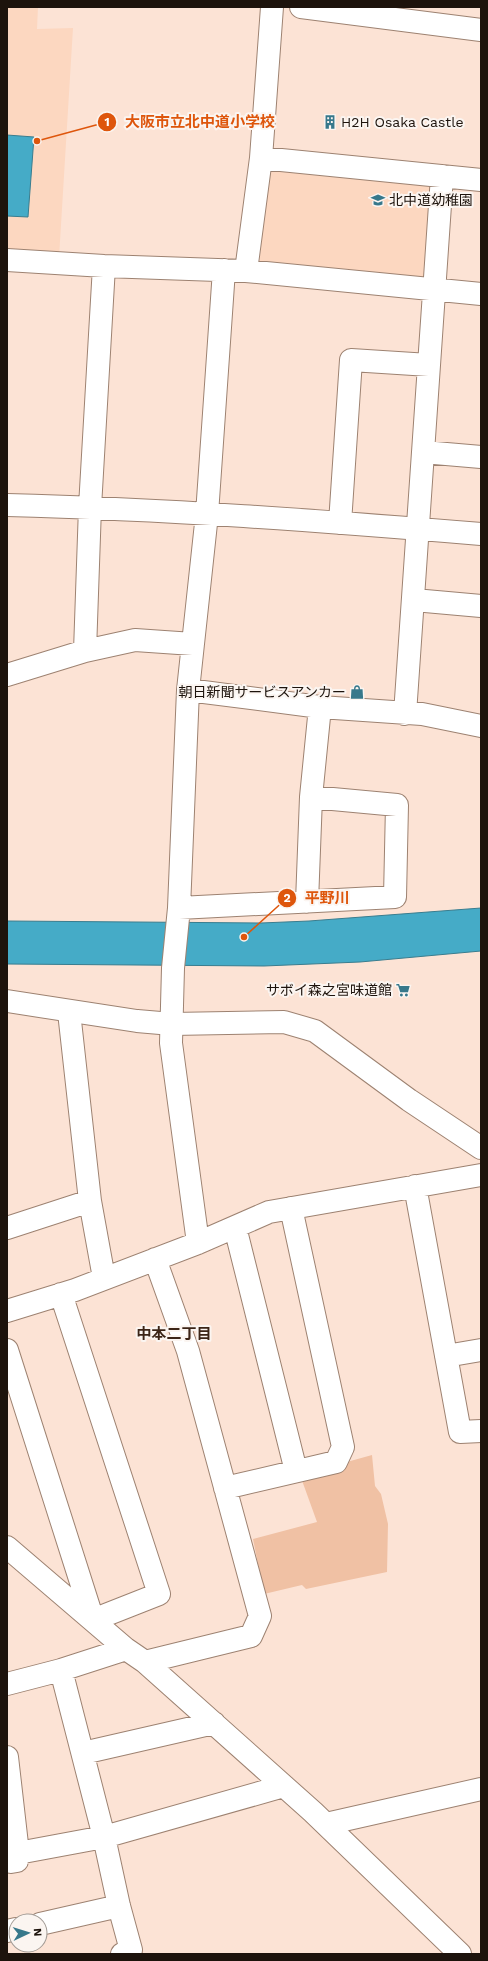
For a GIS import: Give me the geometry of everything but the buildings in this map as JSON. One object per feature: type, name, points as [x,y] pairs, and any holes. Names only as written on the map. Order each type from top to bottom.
[{"type":"street","points":[[246,271],[261,158],[272,7]]},
{"type":"street","points":[[300,7],[481,30]]},
{"type":"street","points":[[261,158],[481,180]]},
{"type":"street","points":[[405,714],[442,176]]},
{"type":"street","points":[[7,260],[104,266],[246,271],[481,294]]},
{"type":"street","points":[[84,651],[90,507],[104,266]]},
{"type":"street","points":[[198,1242],[172,1043],[173,968],[178,912],[188,690],[207,514],[224,270]]},
{"type":"street","points":[[340,523],[351,360],[429,364]]},
{"type":"street","points":[[423,452],[481,456]]},
{"type":"street","points":[[7,505],[90,507],[207,514],[481,534]]},
{"type":"street","points":[[414,600],[481,606]]},
{"type":"street","points":[[7,675],[84,651],[134,640],[192,644]]},
{"type":"street","points":[[188,690],[320,707],[422,714],[481,726]]},
{"type":"street","points":[[307,902],[311,797],[320,707]]},
{"type":"street","points":[[178,912],[395,897],[397,805],[311,797]]},
{"type":"street","points":[[7,1001],[69,1012],[172,1024],[284,1022],[315,1031],[409,1100],[481,1148]]},
{"type":"street","points":[[69,1012],[90,1201],[104,1278]]},
{"type":"street","points":[[7,1311],[61,1294],[155,1259],[269,1212],[481,1175]]},
{"type":"street","points":[[415,1186],[460,1432],[481,1431]]},
{"type":"street","points":[[7,1228],[90,1201]]},
{"type":"street","points":[[225,1488],[336,1462],[343,1447],[291,1208]]},
{"type":"street","points":[[235,1226],[296,1471]]},
{"type":"street","points":[[145,1662],[251,1636],[260,1616],[188,1351],[155,1259]]},
{"type":"street","points":[[61,1294],[159,1594],[93,1620]]},
{"type":"street","points":[[7,1350],[93,1620]]},
{"type":"street","points":[[446,1356],[481,1350]]},
{"type":"street","points":[[7,1547],[126,1649],[145,1662],[214,1723],[326,1824],[460,1954]]},
{"type":"street","points":[[7,1684],[61,1670],[126,1649]]},
{"type":"street","points":[[61,1670],[104,1836],[119,1906],[131,1950],[122,1954]]},
{"type":"street","points":[[82,1754],[214,1723]]},
{"type":"street","points":[[7,1758],[12,1858],[104,1836],[284,1786]]},
{"type":"street","points":[[326,1824],[481,1789]]},
{"type":"street","points":[[48,1922],[119,1906]]},
{"type":"shaded area","points":[[7,7],[38,7],[37,29],[73,28],[59,258],[7,253]]},
{"type":"shaded area","points":[[268,168],[436,183],[427,282],[259,267]]},
{"type":"shaded area","points":[[372,1455],[375,1486],[381,1494],[388,1524],[387,1572],[306,1589],[302,1585],[264,1594],[253,1539],[317,1522],[300,1475]]},
{"type":"water","points":[[7,135],[34,137],[28,217],[7,216]]},
{"type":"water","points":[[481,908],[481,951],[360,962],[264,966],[7,964],[7,921],[261,923],[309,921]]},
{"type":"place","name":"H2H Osaka Castle","points":[[330,122]]},
{"type":"place","name":"大阪市立北中道小学校","points":[[37,141]]},
{"type":"place","name":"北中道幼稚園","points":[[378,200]]},
{"type":"place","name":"朝日新聞サービスアンカー","points":[[357,692]]},
{"type":"place","name":"平野川","points":[[244,937]]},
{"type":"place","name":"サボイ森之宮味道館","points":[[403,990]]},
{"type":"district","name":"中本二丁目","points":[[174,1334]]}]
